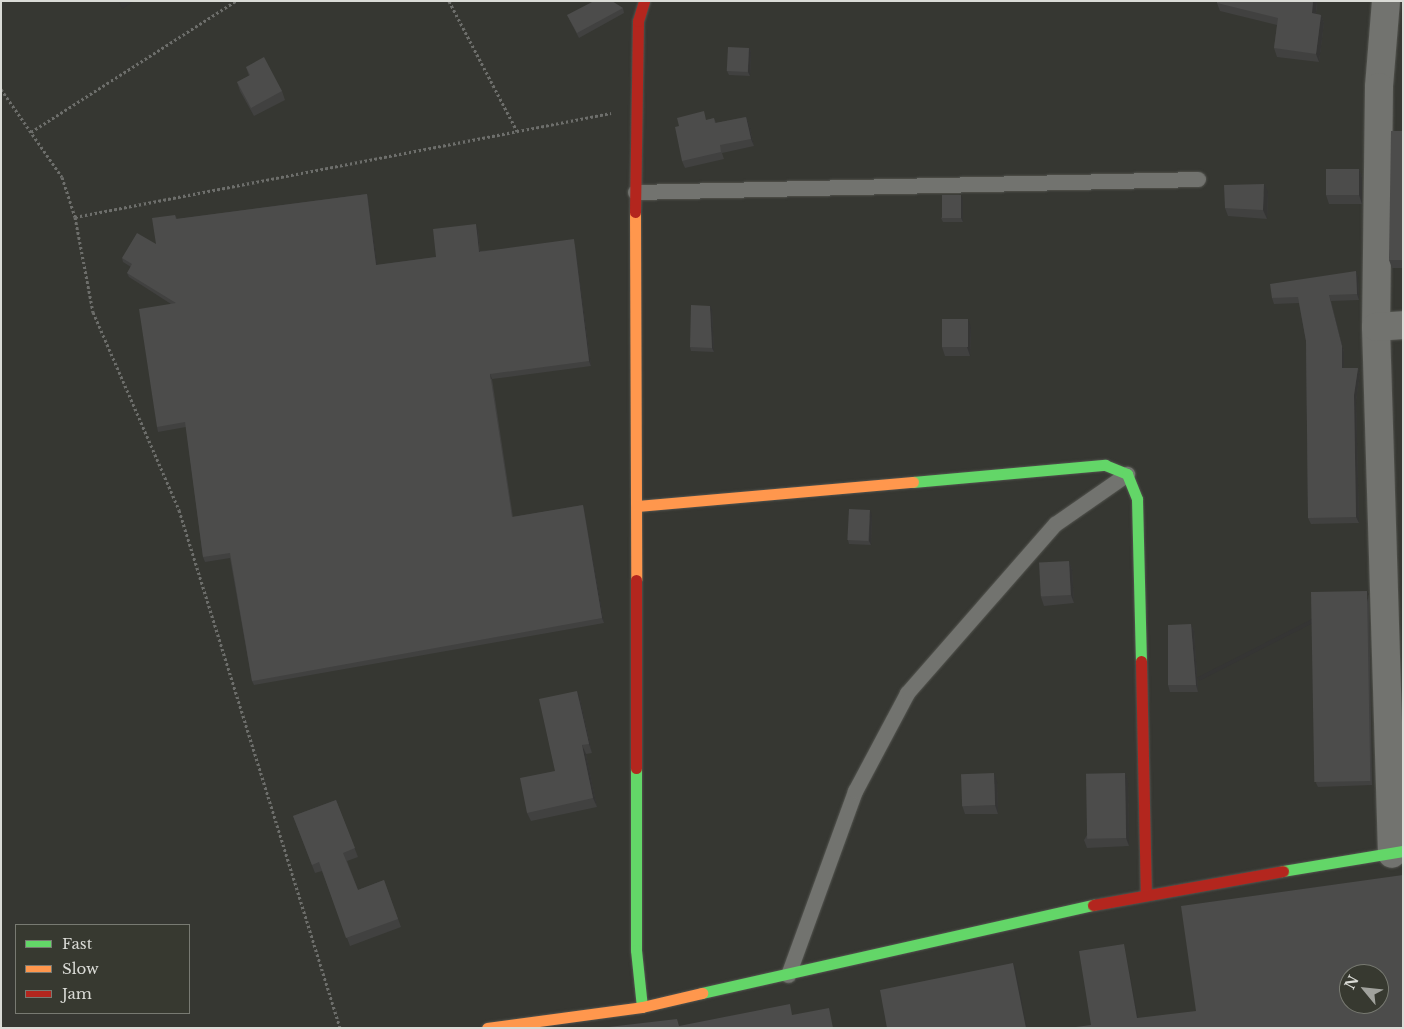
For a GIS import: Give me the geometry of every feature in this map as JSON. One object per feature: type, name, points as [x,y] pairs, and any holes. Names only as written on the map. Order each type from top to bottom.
[{"type":"street","points":[[642,1007],[636,950],[637,506],[635,192],[638,21],[644,1]]},
{"type":"street","points":[[487,1028],[642,1007],[1146,894],[1397,853],[1390,326],[1379,87],[1386,1]]},
{"type":"street","points":[[637,506],[1105,465],[1127,474],[1137,499],[1146,894]]},
{"type":"lane","points":[[635,192],[1198,179]]},
{"type":"lane","points":[[788,975],[854,791],[906,693],[1055,524],[1127,474]]},
{"type":"path","points":[[31,132],[236,1]]},
{"type":"path","points":[[449,1],[517,131]]},
{"type":"path","points":[[1,89],[62,177],[75,217],[93,312],[180,510],[340,1028]]},
{"type":"path","points":[[75,217],[636,108]]},
{"type":"building","points":[[594,1],[612,1],[623,8],[577,33],[567,15]]},
{"type":"building","points":[[1217,1],[1313,1],[1312,13],[1321,15],[1316,54],[1274,48],[1278,18],[1217,3]]},
{"type":"building","points":[[728,47],[749,48],[748,72],[727,71]]},
{"type":"building","points":[[264,57],[282,91],[251,108],[237,82],[250,75],[246,67]]},
{"type":"building","points":[[704,111],[706,120],[714,118],[715,123],[746,117],[751,139],[720,145],[721,152],[682,161],[675,127],[679,126],[677,118]]},
{"type":"building","points":[[1391,131],[1403,131],[1403,260],[1389,260]]},
{"type":"building","points":[[1326,169],[1359,169],[1359,195],[1326,195]]},
{"type":"building","points":[[1264,184],[1263,210],[1225,208],[1224,185]]},
{"type":"building","points":[[367,194],[376,265],[436,257],[433,229],[476,224],[479,252],[574,239],[589,361],[490,374],[512,517],[583,505],[602,618],[252,681],[230,553],[203,557],[185,422],[157,427],[139,309],[176,303],[127,273],[132,264],[122,258],[137,233],[156,244],[152,218],[175,215],[176,219]]},
{"type":"building","points":[[942,195],[961,195],[961,218],[942,218]]},
{"type":"building","points":[[1356,271],[1357,294],[1329,295],[1342,346],[1342,368],[1358,368],[1354,395],[1356,517],[1308,518],[1306,341],[1298,297],[1272,298],[1270,284]]},
{"type":"building","points":[[691,305],[710,306],[712,348],[690,347]]},
{"type":"building","points":[[942,319],[968,319],[968,347],[942,347]]},
{"type":"building","points":[[849,509],[870,510],[868,541],[847,540]]},
{"type":"building","points":[[1069,561],[1071,595],[1041,597],[1039,563]]},
{"type":"building","points":[[1367,591],[1370,781],[1314,782],[1311,592]]},
{"type":"building","points":[[1191,624],[1196,685],[1168,685],[1168,625]]},
{"type":"building","points":[[577,691],[589,744],[582,745],[593,798],[527,813],[520,778],[555,771],[539,699]]},
{"type":"building","points":[[994,773],[995,805],[962,806],[961,774]]},
{"type":"building","points":[[1125,773],[1126,838],[1087,839],[1086,774]]},
{"type":"building","points":[[336,800],[355,848],[343,853],[358,890],[384,880],[398,919],[346,938],[319,862],[312,865],[293,816]]},
{"type":"building","points":[[1403,875],[1403,1028],[1068,1028],[1091,1025],[1079,951],[1124,944],[1137,1018],[1196,1011],[1181,906]]},
{"type":"building","points":[[1013,963],[1026,1028],[887,1028],[880,990]]},
{"type":"building","points":[[790,1004],[792,1015],[829,1008],[833,1028],[600,1028],[677,1019],[679,1026]]},
{"type":"traffic: fast","points":[[913,482],[1105,465],[1127,474],[1137,499],[1141,661]]},
{"type":"traffic: fast","points":[[636,768],[636,950],[642,1007]]},
{"type":"traffic: fast","points":[[1283,871],[1403,851]]},
{"type":"traffic: fast","points":[[702,993],[1093,905]]},
{"type":"traffic: slow","points":[[635,212],[636,580]]},
{"type":"traffic: slow","points":[[637,506],[913,482]]},
{"type":"traffic: slow","points":[[487,1028],[642,1007],[702,993]]},
{"type":"traffic: jam","points":[[635,212],[638,21],[644,1]]},
{"type":"traffic: jam","points":[[636,580],[636,768]]},
{"type":"traffic: jam","points":[[1141,661],[1146,893]]},
{"type":"traffic: jam","points":[[1093,905],[1283,871]]}]
